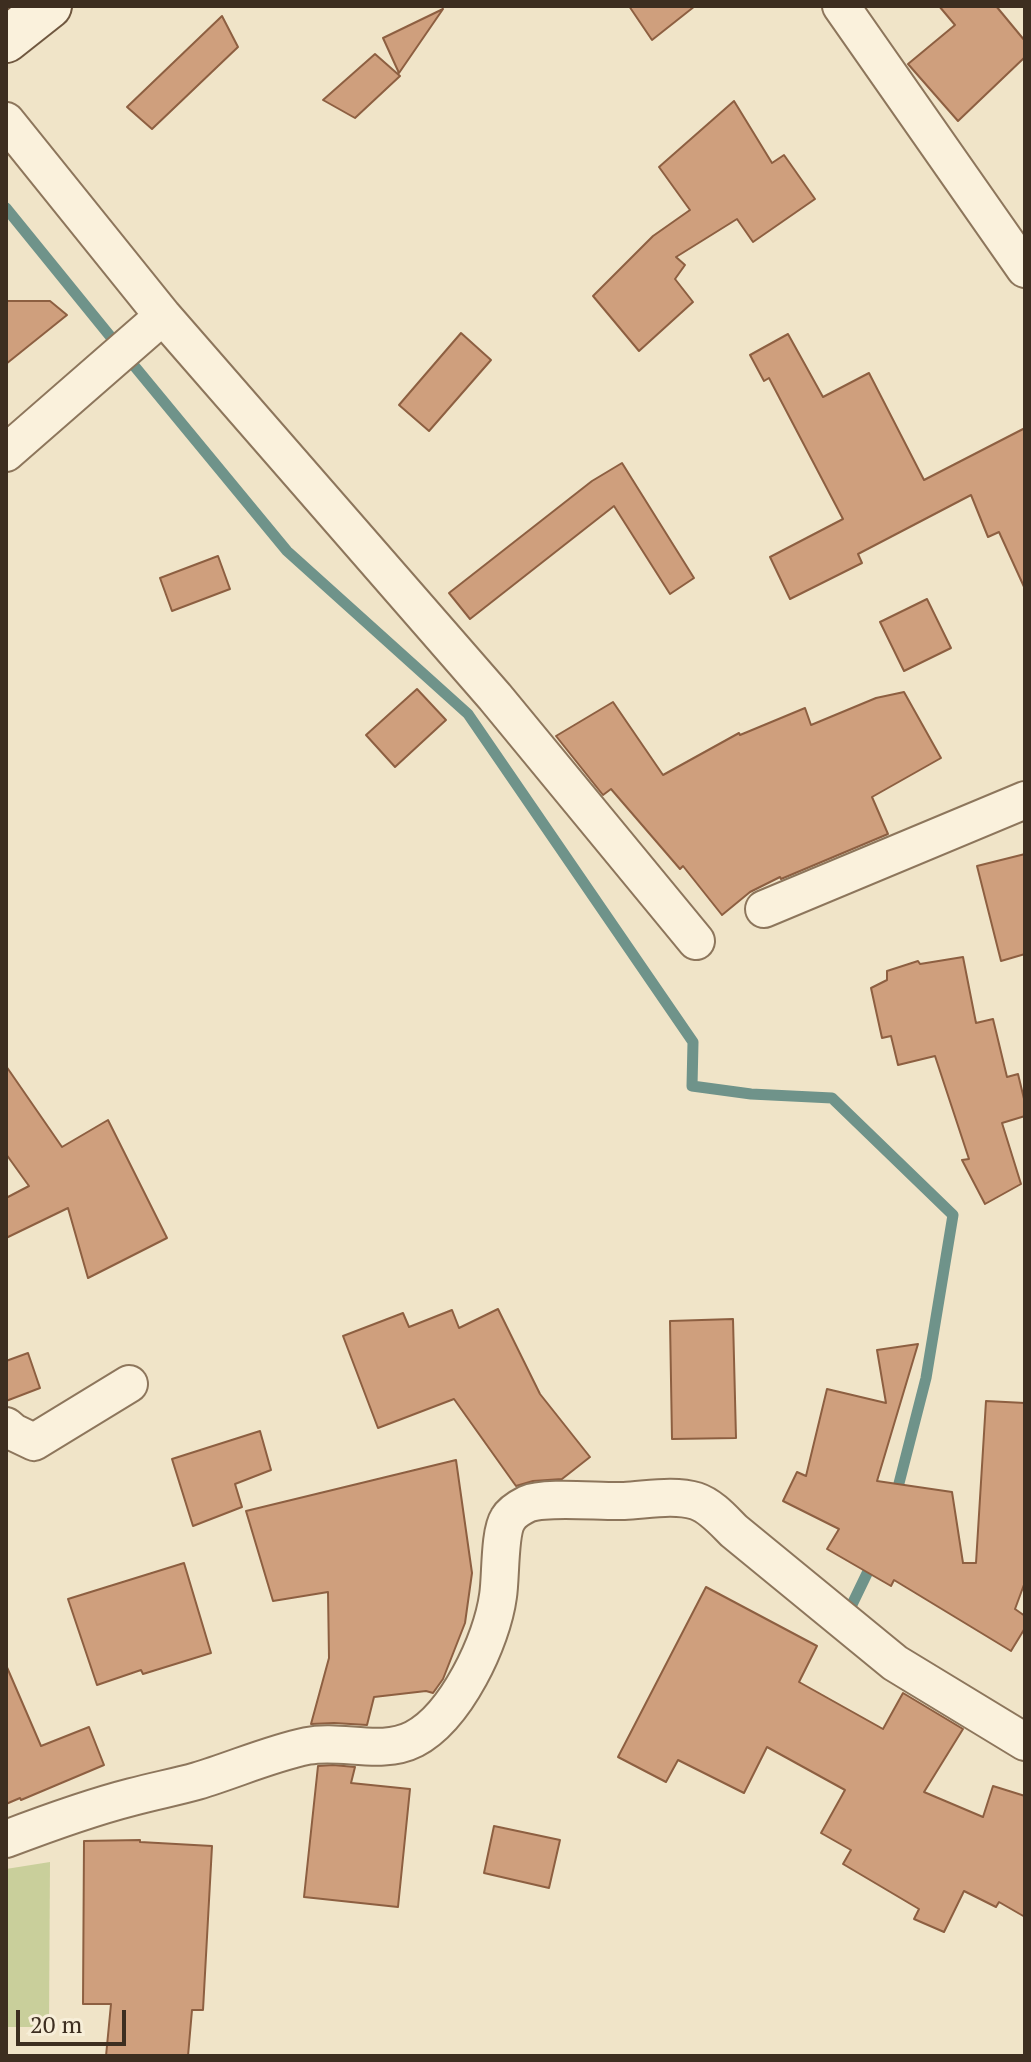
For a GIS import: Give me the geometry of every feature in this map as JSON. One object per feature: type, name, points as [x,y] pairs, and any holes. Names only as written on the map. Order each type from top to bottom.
[{"type":"main road","points":[[6,40],[49,6]]},
{"type":"street","points":[[841,6],[1025,269]]},
{"type":"street","points":[[6,121],[163,316],[495,697],[696,941]]},
{"type":"street","points":[[6,453],[163,316]]},
{"type":"street","points":[[764,909],[1025,800]]},
{"type":"street","points":[[6,1426],[34,1442],[129,1384]]},
{"type":"street","points":[[6,1839],[61,1818],[310,1745],[392,1746],[415,1738],[439,1720],[468,1680],[488,1638],[498,1599],[504,1530],[509,1518],[518,1509],[541,1500],[608,1502],[680,1499],[697,1502],[714,1512],[895,1663],[1025,1742]]},
{"type":"green space","points":[[50,1862],[49,2027],[6,2027],[6,1869]]},
{"type":"building","points":[[629,6],[695,6],[652,40]]},
{"type":"building","points":[[939,6],[996,6],[1025,41],[1025,57],[958,121],[908,64],[955,25]]},
{"type":"building","points":[[443,9],[399,73],[383,38]]},
{"type":"building","points":[[222,16],[238,47],[152,129],[127,107]]},
{"type":"building","points":[[375,54],[400,76],[355,118],[323,100]]},
{"type":"building","points":[[734,101],[772,163],[784,155],[815,199],[753,242],[737,219],[676,257],[685,265],[675,279],[693,302],[639,351],[593,296],[653,236],[690,210],[659,167]]},
{"type":"building","points":[[6,301],[50,301],[67,315],[6,364]]},
{"type":"building","points":[[461,333],[491,360],[429,431],[399,405]]},
{"type":"building","points":[[788,334],[823,397],[869,373],[924,480],[1025,428],[1025,589],[999,532],[988,537],[971,495],[858,554],[862,563],[790,599],[770,557],[843,519],[769,378],[764,381],[750,355]]},
{"type":"building","points":[[622,463],[694,578],[670,594],[614,506],[470,619],[449,593],[592,481]]},
{"type":"building","points":[[218,556],[230,589],[172,611],[160,578]]},
{"type":"building","points":[[927,599],[951,648],[904,671],[880,622]]},
{"type":"building","points":[[417,689],[446,720],[395,767],[366,735]]},
{"type":"building","points":[[904,692],[941,758],[872,797],[888,834],[780,877],[750,892],[722,915],[683,866],[680,869],[611,789],[603,795],[556,736],[613,702],[663,775],[739,733],[805,708],[811,725],[876,698]]},
{"type":"building","points":[[1025,854],[1025,954],[1001,961],[977,866]]},
{"type":"building","points":[[963,957],[976,1023],[993,1019],[1007,1077],[1018,1074],[1025,1103],[1025,1116],[1002,1123],[1021,1184],[985,1204],[962,1160],[969,1159],[935,1056],[898,1065],[891,1036],[882,1038],[871,988],[887,980],[887,971],[918,961],[920,964]]},
{"type":"building","points":[[6,1066],[62,1147],[108,1120],[167,1238],[88,1278],[68,1208],[6,1238],[6,1198],[29,1186],[6,1154]]},
{"type":"building","points":[[498,1309],[540,1394],[590,1457],[562,1479],[516,1486],[454,1399],[378,1428],[343,1336],[403,1313],[409,1327],[452,1310],[459,1328]]},
{"type":"building","points":[[733,1319],[736,1438],[672,1439],[670,1321]]},
{"type":"building","points":[[918,1344],[877,1481],[952,1492],[963,1563],[976,1563],[986,1401],[1025,1403],[1025,1582],[1015,1609],[1025,1616],[1025,1628],[1011,1651],[894,1580],[891,1586],[827,1549],[839,1529],[783,1501],[797,1472],[806,1476],[827,1389],[886,1403],[877,1350]]},
{"type":"building","points":[[28,1353],[40,1388],[6,1401],[6,1361]]},
{"type":"building","points":[[260,1431],[271,1470],[235,1484],[242,1507],[193,1526],[172,1459]]},
{"type":"building","points":[[456,1460],[472,1573],[465,1623],[443,1679],[433,1693],[426,1691],[374,1697],[367,1725],[311,1724],[329,1658],[328,1592],[273,1601],[246,1511]]},
{"type":"building","points":[[184,1563],[211,1653],[143,1674],[141,1670],[97,1685],[68,1599]]},
{"type":"building","points":[[706,1587],[817,1646],[799,1682],[883,1729],[903,1693],[963,1729],[924,1792],[983,1817],[993,1786],[1025,1796],[1025,1917],[999,1902],[996,1907],[964,1891],[944,1932],[914,1919],[919,1909],[843,1864],[851,1850],[821,1833],[845,1790],[767,1747],[744,1793],[678,1760],[666,1782],[618,1757]]},
{"type":"building","points":[[6,1665],[41,1746],[89,1727],[104,1765],[6,1804]]},
{"type":"building","points":[[318,1766],[355,1767],[351,1783],[410,1789],[398,1907],[304,1897]]},
{"type":"building","points":[[494,1826],[560,1840],[549,1888],[484,1873]]},
{"type":"building","points":[[140,1840],[212,1846],[203,2010],[192,2010],[188,2056],[106,2056],[111,2004],[83,2004],[84,1841]]},
{"type":"waterway","points":[[6,208],[110,336]]},
{"type":"waterway","points":[[131,362],[287,551],[468,714],[693,1042],[692,1086],[751,1094],[832,1098],[953,1215],[926,1378],[896,1495]]},
{"type":"waterway","points":[[846,1617],[873,1561]]}]
